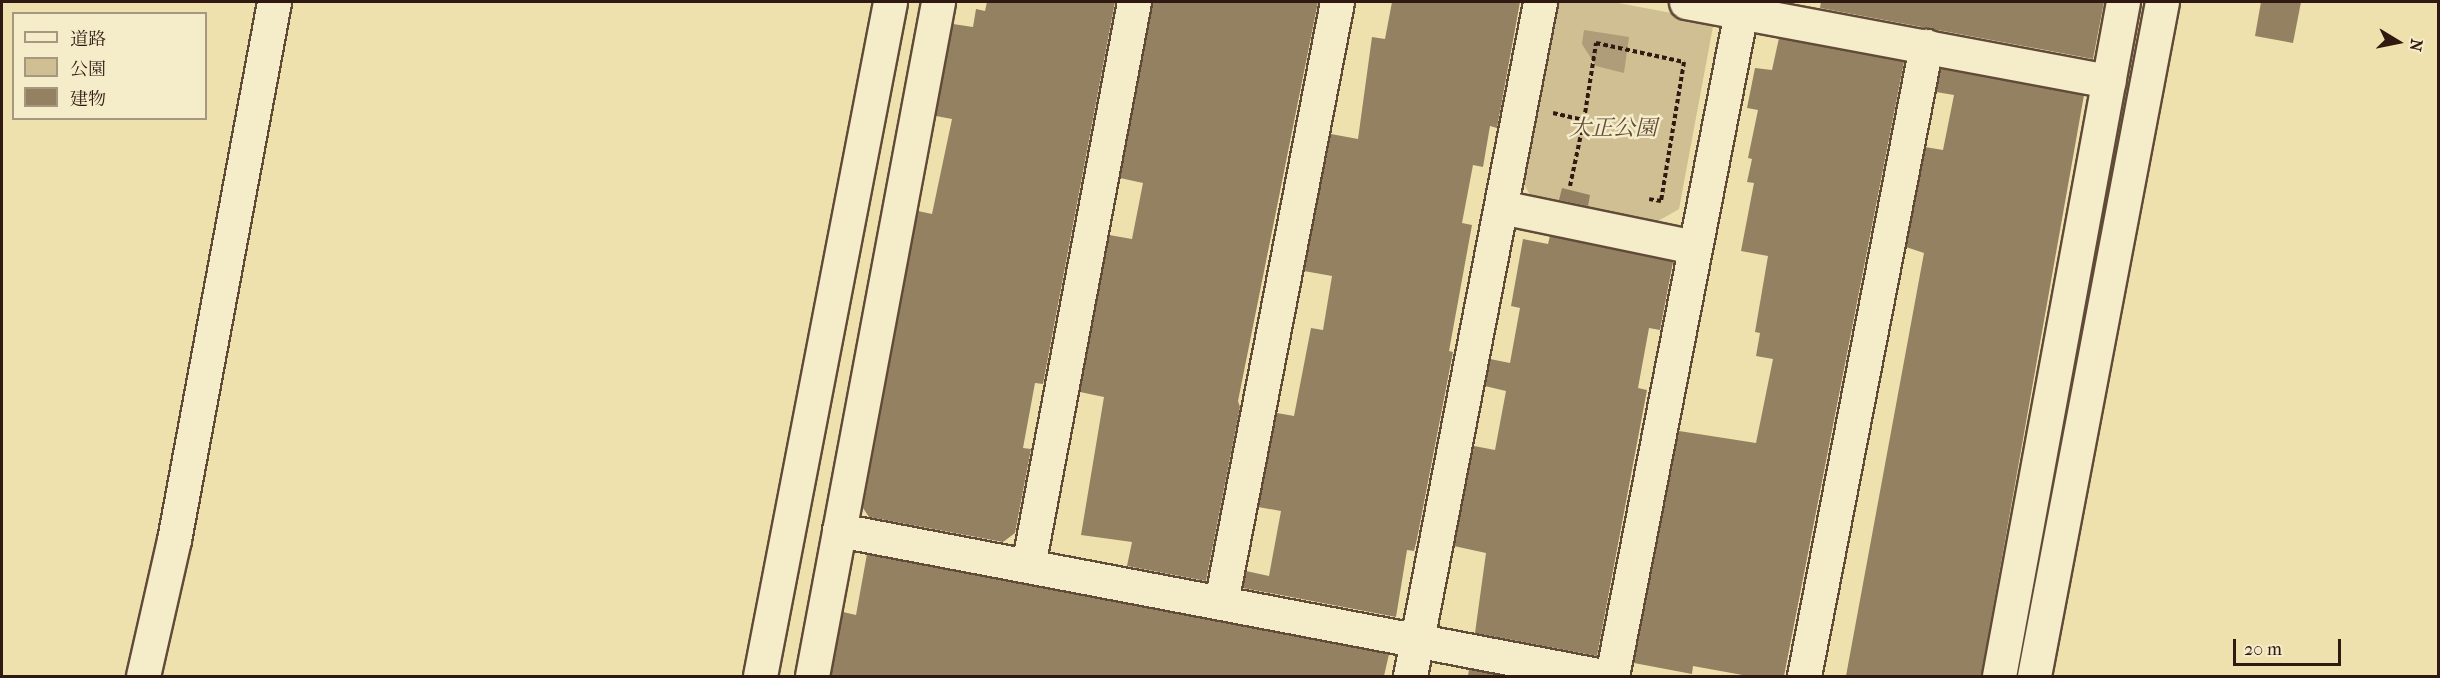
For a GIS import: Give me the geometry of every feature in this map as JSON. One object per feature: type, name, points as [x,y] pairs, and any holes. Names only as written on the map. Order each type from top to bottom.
[{"type":"street","points":[[143,676],[174,540],[273,2]]},
{"type":"street","points":[[760,676],[890,2]]},
{"type":"street","points":[[812,676],[938,2]]},
{"type":"street","points":[[1028,566],[1134,2]]},
{"type":"street","points":[[1221,602],[1337,2]]},
{"type":"street","points":[[1410,676],[1540,2]]},
{"type":"street","points":[[1686,2],[2109,81]]},
{"type":"street","points":[[1999,676],[2123,2]]},
{"type":"street","points":[[2034,676],[2162,2]]},
{"type":"street","points":[[1612,676],[1741,12]]},
{"type":"street","points":[[1804,676],[1926,46]]},
{"type":"street","points":[[1501,207],[1695,247]]},
{"type":"street","points":[[839,530],[1603,676]]},
{"type":"path","points":[[1581,190],[1569,188],[1584,120],[1596,44],[1684,62],[1661,201],[1638,198]]},
{"type":"path","points":[[1520,104],[1584,120]]},
{"type":"green space","name":"大正公園","points":[[1561,2],[1613,2],[1714,21],[1679,209],[1653,224],[1534,202],[1521,179],[1556,6]]},
{"type":"shaded area","points":[[1584,30],[1629,37],[1624,73],[1596,66],[1582,44]]},
{"type":"building","points":[[987,2],[1115,2],[1043,384],[1035,383],[1023,448],[1031,449],[1015,533],[1003,542],[869,517],[863,508],[918,211],[932,214],[952,119],[936,116],[953,24],[973,27],[976,9],[985,11]]},
{"type":"building","points":[[1152,2],[1318,2],[1238,401],[1240,407],[1206,581],[1127,566],[1132,542],[1081,535],[1104,397],[1080,392],[1109,235],[1132,239],[1143,183],[1120,178]]},
{"type":"building","points":[[1392,2],[1520,2],[1497,128],[1490,126],[1483,167],[1473,165],[1462,223],[1472,225],[1449,351],[1453,352],[1417,539],[1414,551],[1407,550],[1396,617],[1243,588],[1246,571],[1269,576],[1281,511],[1258,507],[1277,413],[1294,416],[1311,328],[1323,330],[1332,276],[1304,271],[1331,134],[1358,139],[1372,37],[1385,39]]},
{"type":"building","points":[[1821,2],[2104,2],[2093,59],[1820,8]]},
{"type":"building","points":[[2261,2],[2301,2],[2293,43],[2255,36]]},
{"type":"building","points":[[1779,38],[1904,62],[1784,676],[1748,676],[1693,666],[1692,674],[1634,663],[1679,431],[1756,443],[1773,359],[1756,356],[1760,333],[1755,332],[1768,256],[1741,251],[1754,183],[1747,182],[1752,159],[1748,158],[1758,110],[1747,108],[1755,68],[1772,70]]},
{"type":"building","points":[[1941,69],[2084,95],[1981,676],[1846,676],[1924,253],[1906,247],[1925,147],[1943,150],[1954,95],[1936,92]]},
{"type":"building","points":[[1562,188],[1590,195],[1588,206],[1559,200]]},
{"type":"building","points":[[1550,236],[1673,262],[1660,330],[1649,328],[1638,388],[1647,390],[1597,656],[1475,633],[1486,553],[1454,546],[1474,446],[1495,450],[1506,391],[1485,386],[1490,359],[1510,363],[1520,308],[1511,306],[1523,239],[1548,244]]},
{"type":"building","points":[[867,554],[1389,654],[1384,676],[831,676],[843,612],[856,615]]},
{"type":"building","points":[[1469,669],[1506,676],[1468,676]]}]
